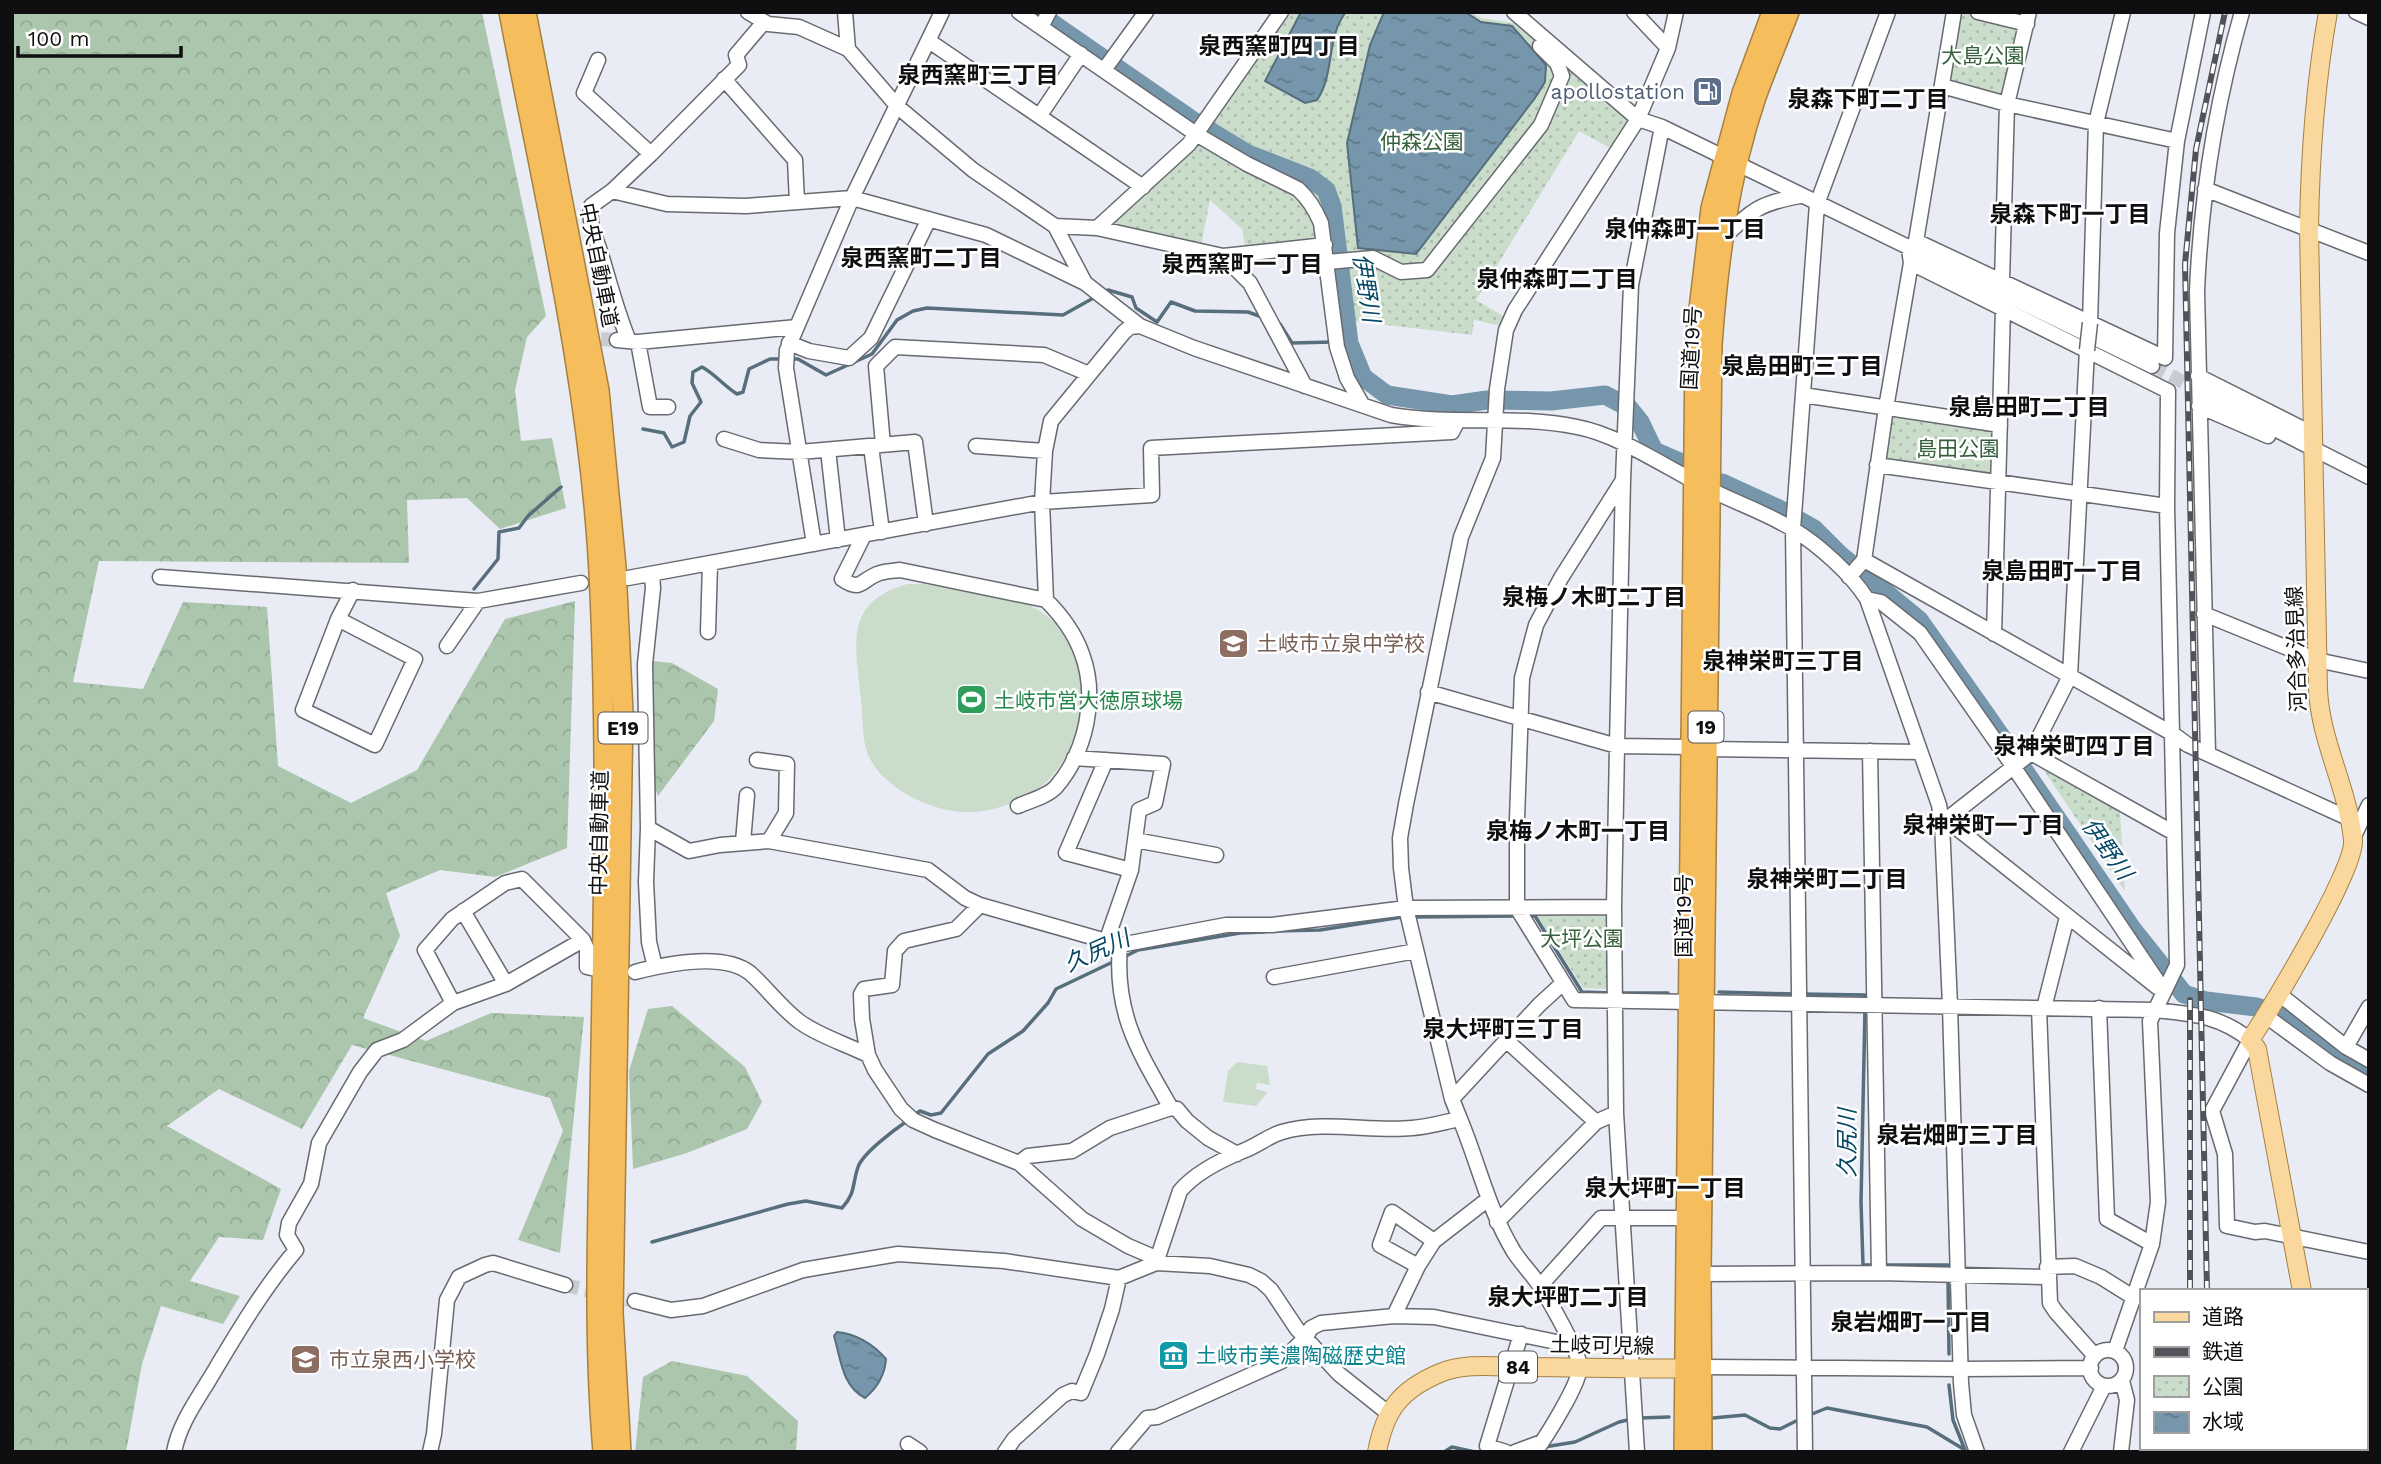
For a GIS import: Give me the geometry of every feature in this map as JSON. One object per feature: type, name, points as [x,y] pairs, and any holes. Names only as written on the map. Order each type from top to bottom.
[{"type":"highway","name":"中央自動車道","points":[[509,12],[580,392],[599,569],[604,712],[604,847],[596,1313],[603,1452]]},
{"type":"highway","name":"中央自動車道","points":[[526,12],[599,390],[616,567],[623,713],[613,1313],[621,1452]]},
{"type":"highway","name":"国道19号","points":[[1701,485],[1730,162],[1742,93],[1772,12]]},
{"type":"highway","name":"国道19号","points":[[1684,1452],[1695,1368],[1701,1274],[1698,1001],[1701,485],[1695,343],[1711,208],[1788,12]]},
{"type":"highway","name":"国道19号","points":[[1698,1001],[1687,1218],[1702,1452]]},
{"type":"main road","name":"河合多治見線","points":[[2250,1040],[2273,1004],[2343,877],[2358,827],[2319,707],[2309,161],[2319,64],[2328,12]]},
{"type":"main road","points":[[2250,1040],[2257,1049],[2302,1289]]},
{"type":"main road","name":"土岐可児線","points":[[1388,1412],[1413,1389],[1441,1373],[1458,1368],[1695,1368]]},
{"type":"main road","points":[[1377,1452],[1388,1412]]},
{"type":"street","points":[[748,12],[768,24],[799,27],[848,50],[898,107],[973,170],[1055,226],[1090,286]]},
{"type":"street","points":[[845,12],[848,50]]},
{"type":"street","points":[[814,544],[786,368],[788,346],[852,198],[942,12]]},
{"type":"street","points":[[1018,12],[1196,134],[1247,164],[1298,189],[1314,207],[1321,223],[1325,245],[1336,341],[1347,378],[1362,404]]},
{"type":"street","points":[[1041,27],[1049,12]]},
{"type":"street","points":[[1104,70],[1146,12]]},
{"type":"street","points":[[1097,228],[1189,144],[1281,12]]},
{"type":"street","points":[[1634,12],[1668,48]]},
{"type":"street","points":[[1516,1452],[1539,1447],[1576,1382],[1580,1367],[1577,1354],[1540,1286],[1497,1222],[1452,1099],[1408,915],[1401,868],[1400,838],[1461,537],[1493,458],[1494,415],[1506,330],[1515,310],[1637,119],[1668,48],[1676,12]]},
{"type":"street","points":[[1805,1452],[1793,529],[1817,204],[1888,12]]},
{"type":"street","points":[[1849,577],[1864,560],[1886,408],[1954,12]]},
{"type":"street","points":[[1978,12],[2028,18],[2007,104],[2002,281]]},
{"type":"street","points":[[1942,823],[2031,753],[2070,676],[2090,323],[2096,123],[2123,12]]},
{"type":"street","points":[[1912,251],[2002,281],[2165,358],[2167,233],[2177,141],[2203,12]]},
{"type":"street","points":[[2208,753],[2202,400],[2198,376],[2199,240],[2205,189],[2242,12]]},
{"type":"street","points":[[2356,12],[2369,18]]},
{"type":"street","points":[[1520,17],[1637,119],[1662,127],[2152,366]]},
{"type":"street","points":[[1327,262],[1373,258],[1401,272],[1427,270],[1541,125],[1562,76],[1557,62],[1522,29],[1520,17]]},
{"type":"street","points":[[668,407],[650,407],[611,293],[590,216],[592,206],[651,155],[739,65],[736,55],[764,22]]},
{"type":"street","points":[[929,41],[1143,187]]},
{"type":"street","points":[[1040,115],[1081,54]]},
{"type":"street","points":[[598,60],[584,93],[651,155]]},
{"type":"street","points":[[724,79],[795,160],[797,202]]},
{"type":"street","points":[[1942,86],[2007,104],[2177,141]]},
{"type":"street","points":[[1637,1452],[1616,1113],[1614,907],[1617,746],[1631,285],[1662,127]]},
{"type":"street","points":[[2205,189],[2369,253]]},
{"type":"street","points":[[612,191],[667,204],[746,206],[852,198],[986,235],[1090,286],[1140,326],[1195,348],[1391,415],[1457,422],[1494,415],[1580,427],[1625,444],[1701,485],[1793,529],[1815,545],[1859,587],[1867,599],[1939,805],[1950,1006],[1961,1369],[1964,1415],[1977,1452]]},
{"type":"street","points":[[1723,238],[1760,206],[1800,196]]},
{"type":"street","points":[[788,346],[849,358],[872,338],[929,219]]},
{"type":"street","points":[[1055,226],[1097,228],[1223,256],[1325,245]]},
{"type":"street","points":[[1912,251],[2003,308],[2168,391],[2167,506],[2177,965],[2150,1021],[2158,1202],[2152,1244],[2115,1351]]},
{"type":"street","points":[[1223,256],[1250,283],[1305,386]]},
{"type":"street","points":[[1994,634],[2003,308]]},
{"type":"street","points":[[1046,600],[1042,502],[1045,451],[1051,421],[1124,332],[1130,327],[1140,326]]},
{"type":"street","points":[[628,341],[797,327]]},
{"type":"street","points":[[882,532],[876,366],[895,347],[1044,355],[1089,374]]},
{"type":"street","points":[[2198,376],[2369,477]]},
{"type":"street","points":[[1803,396],[2000,425]]},
{"type":"street","points":[[2202,400],[2314,446]]},
{"type":"street","points":[[628,578],[1042,502],[1152,495],[1151,448],[1452,432],[1457,422]]},
{"type":"street","points":[[724,439],[759,450],[800,452],[915,442],[926,524]]},
{"type":"street","points":[[976,446],[1045,451]]},
{"type":"street","points":[[828,450],[838,540]]},
{"type":"street","points":[[1877,465],[2167,506]]},
{"type":"street","points":[[1623,480],[1561,578],[1536,625],[1522,678],[1517,908],[1574,1000],[1616,1003],[1698,1001],[2099,1008],[2154,1010],[2215,1019],[2238,1030],[2250,1040],[2213,1111],[2225,1154],[2227,1226],[2369,1252]]},
{"type":"street","points":[[864,535],[842,579],[852,586],[878,574],[900,570],[1046,600],[1062,616],[1083,654],[1089,691],[1087,723],[1079,750],[1055,789],[1018,806]]},
{"type":"street","points":[[1864,560],[2173,734],[2188,745],[2358,827],[2369,805]]},
{"type":"street","points":[[708,632],[710,564]]},
{"type":"street","points":[[652,575],[645,664],[648,828],[646,894],[649,942],[655,967]]},
{"type":"street","points":[[160,577],[478,601],[581,583]]},
{"type":"street","points":[[338,619],[415,659],[375,745],[303,710],[338,619],[353,590]]},
{"type":"street","points":[[1867,599],[1881,602],[1920,633],[2164,991]]},
{"type":"street","points":[[447,646],[478,601]]},
{"type":"street","points":[[2204,614],[2318,660],[2369,671]]},
{"type":"street","points":[[1428,692],[1617,746],[1920,752]]},
{"type":"street","points":[[1870,751],[1879,1273]]},
{"type":"street","points":[[2031,753],[2174,832]]},
{"type":"street","points":[[1074,758],[1163,764],[1155,803],[1139,810],[1116,951],[1130,1033],[1171,1108]]},
{"type":"street","points":[[757,760],[787,764],[786,813],[769,841]]},
{"type":"street","points":[[1106,760],[1066,853],[1130,870]]},
{"type":"street","points":[[743,842],[747,795]]},
{"type":"street","points":[[1942,823],[1953,825],[2145,979],[2164,991]]},
{"type":"street","points":[[648,828],[689,851],[743,842],[769,841],[928,870],[965,898],[980,905],[1116,951],[1226,925],[1272,925],[1517,908],[1614,907]]},
{"type":"street","points":[[1135,840],[1216,855]]},
{"type":"street","points":[[453,1003],[425,950],[452,919],[505,883],[522,878],[583,940],[587,949],[587,967],[596,969]]},
{"type":"street","points":[[980,905],[956,929],[904,941],[895,951],[892,985],[864,989],[861,994],[862,1019],[868,1055],[875,1070],[901,1109],[913,1120],[1019,1163],[1082,1219],[1149,1255],[1156,1263]]},
{"type":"street","points":[[463,911],[506,984]]},
{"type":"street","points":[[1695,1368],[1961,1369],[2093,1362],[2103,1351],[2115,1351],[2125,1361],[2126,1371],[2122,1381],[2114,1386],[2104,1386],[2094,1380],[2093,1362],[2050,1303],[2047,1272],[2042,1008],[2067,916]]},
{"type":"street","points":[[174,1452],[178,1433],[222,1359],[262,1293],[296,1250],[286,1235],[289,1223],[311,1184],[319,1143],[360,1072],[377,1050],[403,1040],[453,1003],[506,984],[583,940]]},
{"type":"street","points":[[1274,977],[1416,951]]},
{"type":"street","points":[[635,972],[706,961],[730,962],[740,966],[800,1022],[868,1055]]},
{"type":"street","points":[[1452,1099],[1539,1005],[1563,984]]},
{"type":"street","points":[[2273,1004],[2369,1060]]},
{"type":"street","points":[[2273,1004],[2330,1063],[2369,1085]]},
{"type":"street","points":[[2346,1048],[2369,1007]]},
{"type":"street","points":[[2099,1008],[2107,1219],[2152,1244]]},
{"type":"street","points":[[1507,1041],[1595,1122]]},
{"type":"street","points":[[1019,1163],[1028,1156],[1072,1151],[1110,1128],[1171,1108],[1177,1109],[1186,1121],[1208,1138],[1237,1153]]},
{"type":"street","points":[[1497,1222],[1595,1122],[1616,1113]]},
{"type":"street","points":[[1156,1263],[1180,1191],[1187,1182],[1237,1153],[1284,1131],[1308,1128],[1412,1128],[1460,1119]]},
{"type":"street","points":[[1394,1316],[1418,1266],[1434,1241],[1487,1200]]},
{"type":"street","points":[[1418,1266],[1380,1244],[1392,1212],[1434,1241]]},
{"type":"street","points":[[1540,1286],[1601,1218],[1687,1218]]},
{"type":"street","points":[[635,1301],[671,1310],[703,1307],[803,1270],[898,1254],[1004,1261],[1119,1278],[1156,1263],[1210,1266],[1249,1275],[1261,1281],[1271,1290],[1297,1329],[1339,1374],[1388,1412]]},
{"type":"street","points":[[430,1452],[447,1300],[459,1277],[493,1263],[565,1285]]},
{"type":"street","points":[[1701,1274],[1958,1275],[2047,1272],[2075,1266],[2101,1277],[2133,1297]]},
{"type":"street","points":[[1004,1452],[1014,1439],[1063,1395],[1072,1391],[1081,1393],[1112,1309],[1119,1278]]},
{"type":"street","points":[[1118,1452],[1147,1418],[1157,1417],[1282,1361],[1306,1337],[1311,1328],[1321,1323],[1394,1316],[1434,1317],[1572,1345]]},
{"type":"street","points":[[1506,1452],[1487,1446],[1521,1334]]},
{"type":"street","points":[[2121,1452],[2127,1399],[2122,1381]]},
{"type":"street","points":[[2071,1452],[2104,1386]]},
{"type":"green space","points":[[12,12],[482,12],[546,316],[527,337],[515,390],[521,441],[552,438],[566,508],[500,529],[467,498],[407,500],[409,563],[99,561],[73,682],[143,689],[183,602],[267,607],[278,766],[351,803],[417,770],[505,619],[575,601],[567,848],[495,877],[440,870],[386,893],[400,936],[363,1018],[426,1041],[491,1013],[584,1017],[560,1253],[518,1240],[563,1131],[550,1098],[352,1045],[302,1129],[219,1089],[167,1126],[281,1189],[263,1240],[219,1237],[190,1281],[240,1296],[223,1324],[161,1306],[142,1364],[126,1452],[12,1452]]},
{"type":"green space","name":"仲森公園","points":[[1285,12],[1471,12],[1481,18],[1520,24],[1629,120],[1610,148],[1579,131],[1476,300],[1505,317],[1501,326],[1474,320],[1472,335],[1353,321],[1341,241],[1245,248],[1243,230],[1210,200],[1201,246],[1113,229],[1112,220],[1194,144]]},
{"type":"green space","name":"大島公園","points":[[1963,12],[2018,26],[2021,30],[2002,96],[1947,82],[1958,15]]},
{"type":"green space","name":"島田公園","points":[[1892,414],[1990,428],[1993,433],[1992,475],[1883,460]]},
{"type":"green space","name":"土岐市営大徳原球場","points":[[907,584],[924,584],[1024,603],[1048,617],[1065,633],[1075,651],[1081,671],[1080,714],[1067,755],[1055,772],[1033,793],[992,809],[971,812],[948,810],[906,794],[893,786],[873,765],[863,734],[856,645],[858,629],[863,615],[872,603],[886,592]]},
{"type":"green space","points":[[653,661],[672,663],[718,689],[714,721],[658,796],[652,781]]},
{"type":"green space","points":[[2040,762],[2120,812],[2125,891],[2043,769]]},
{"type":"green space","name":"大坪公園","points":[[1536,914],[1609,914],[1608,989],[1583,988]]},
{"type":"green space","points":[[672,1006],[745,1067],[762,1102],[747,1129],[687,1153],[633,1169],[629,1071],[648,1009]]},
{"type":"green space","points":[[1237,1062],[1267,1066],[1270,1085],[1257,1083],[1256,1089],[1268,1092],[1256,1106],[1223,1102],[1228,1071]]},
{"type":"green space","points":[[672,1361],[747,1376],[798,1421],[796,1452],[635,1452],[643,1377]]},
{"type":"water","points":[[1301,12],[1346,12],[1336,33],[1323,90],[1317,100],[1305,103],[1265,81]]},
{"type":"water","points":[[1384,12],[1465,12],[1481,22],[1512,26],[1546,65],[1545,82],[1535,98],[1416,254],[1358,248],[1347,143],[1370,45]]},
{"type":"water","points":[[837,1332],[864,1341],[886,1359],[880,1380],[865,1398],[851,1387],[844,1372],[834,1336]]},
{"type":"waterway","name":"伊野川","points":[[1036,12],[1192,120],[1248,154],[1310,178],[1326,190],[1332,206],[1349,343],[1363,377],[1387,395],[1452,405],[1487,400],[1551,401],[1605,395],[1628,407],[1640,422],[1654,451],[1682,463]]},
{"type":"waterway","points":[[1104,292],[1108,290],[1132,297],[1136,308],[1157,322],[1171,302],[1195,311],[1248,312],[1262,317]]},
{"type":"waterway","points":[[789,359],[798,359],[826,375],[872,354],[897,320],[913,311],[927,308],[1063,315],[1097,296]]},
{"type":"waterway","points":[[1276,322],[1292,343],[1333,342]]},
{"type":"waterway","points":[[643,429],[664,433],[672,447],[684,442],[690,416],[701,402],[692,383],[693,372],[702,367],[737,394],[743,392],[749,369],[770,359],[781,359]]},
{"type":"waterway","name":"伊野川","points":[[1722,483],[1779,509],[1814,529],[1839,554],[1919,620],[2133,930],[2184,994],[2206,1001],[2256,1007],[2281,1014],[2335,1054],[2369,1074]]},
{"type":"waterway","points":[[474,589],[498,559],[499,532],[519,528],[528,516],[561,487]]},
{"type":"waterway","name":"久尻川","points":[[1414,917],[1518,916]]},
{"type":"waterway","name":"久尻川","points":[[1526,916],[1535,916],[1582,992],[1612,993]]},
{"type":"waterway","name":"久尻川","points":[[1275,931],[1320,930],[1402,917]]},
{"type":"waterway","name":"久尻川","points":[[1124,957],[1138,950],[1240,933],[1264,932]]},
{"type":"waterway","name":"久尻川","points":[[913,1116],[920,1111],[931,1115],[941,1113],[988,1054],[1023,1031],[1048,1003],[1056,989],[1117,960]]},
{"type":"waterway","name":"久尻川","points":[[1719,992],[1794,994]]},
{"type":"waterway","name":"久尻川","points":[[1620,993],[1668,993]]},
{"type":"waterway","name":"久尻川","points":[[1802,994],[1865,995],[1865,1001]]},
{"type":"waterway","name":"久尻川","points":[[1865,1009],[1861,1202],[1863,1265],[1876,1265]]},
{"type":"waterway","name":"久尻川","points":[[652,1242],[788,1204],[806,1201],[842,1208],[852,1193],[861,1161],[907,1121]]},
{"type":"waterway","name":"久尻川","points":[[1884,1265],[1948,1265],[1948,1270]]},
{"type":"waterway","name":"久尻川","points":[[1948,1278],[1949,1354]]},
{"type":"waterway","name":"久尻川","points":[[1949,1385],[1953,1420],[1965,1450]]},
{"type":"waterway","points":[[1807,1416],[1827,1408],[1927,1427],[1965,1450]]},
{"type":"waterway","points":[[1713,1418],[1745,1415],[1770,1428],[1780,1429],[1800,1419]]},
{"type":"waterway","points":[[1640,1418],[1669,1417]]},
{"type":"waterway","points":[[1544,1447],[1575,1442],[1632,1419]]},
{"type":"waterway","points":[[1444,1452],[1452,1447],[1475,1452]]},
{"type":"tunnel","points":[[580,338],[617,340]]},
{"type":"tunnel","points":[[2152,366],[2204,393]]},
{"type":"tunnel","points":[[565,1285],[635,1301]]},
{"type":"railway","points":[[2207,1289],[2185,264],[2196,149],[2225,12]]},
{"type":"railway","points":[[2190,1000],[2190,1289]]},
{"type":"place","name":"apollostation","points":[[1708,91]]},
{"type":"place","name":"土岐市立泉中学校","points":[[1234,643]]},
{"type":"place","name":"土岐市営大徳原球場","points":[[971,700]]},
{"type":"place","name":"土岐市美濃陶磁歴史館","points":[[1173,1355]]},
{"type":"place","name":"市立泉西小学校","points":[[306,1359]]},
{"type":"district","name":"泉西窯町四丁目","points":[[1279,46]]},
{"type":"district","name":"泉西窯町三丁目","points":[[978,75]]},
{"type":"district","name":"泉森下町二丁目","points":[[1868,99]]},
{"type":"district","name":"泉森下町一丁目","points":[[2070,214]]},
{"type":"district","name":"泉仲森町一丁目","points":[[1685,229]]},
{"type":"district","name":"泉西窯町二丁目","points":[[921,258]]},
{"type":"district","name":"泉西窯町一丁目","points":[[1242,264]]},
{"type":"district","name":"泉仲森町二丁目","points":[[1557,279]]},
{"type":"district","name":"泉島田町三丁目","points":[[1802,366]]},
{"type":"district","name":"泉島田町二丁目","points":[[2029,407]]},
{"type":"district","name":"泉島田町一丁目","points":[[2062,571]]},
{"type":"district","name":"泉梅ノ木町二丁目","points":[[1594,597]]},
{"type":"district","name":"泉神栄町三丁目","points":[[1783,661]]},
{"type":"district","name":"泉神栄町四丁目","points":[[2074,746]]},
{"type":"district","name":"泉神栄町一丁目","points":[[1983,825]]},
{"type":"district","name":"泉梅ノ木町一丁目","points":[[1578,831]]},
{"type":"district","name":"泉神栄町二丁目","points":[[1827,879]]},
{"type":"district","name":"泉大坪町三丁目","points":[[1503,1029]]},
{"type":"district","name":"泉岩畑町三丁目","points":[[1957,1135]]},
{"type":"district","name":"泉大坪町一丁目","points":[[1665,1188]]},
{"type":"district","name":"泉大坪町二丁目","points":[[1568,1297]]},
{"type":"district","name":"泉岩畑町一丁目","points":[[1911,1322]]}]
